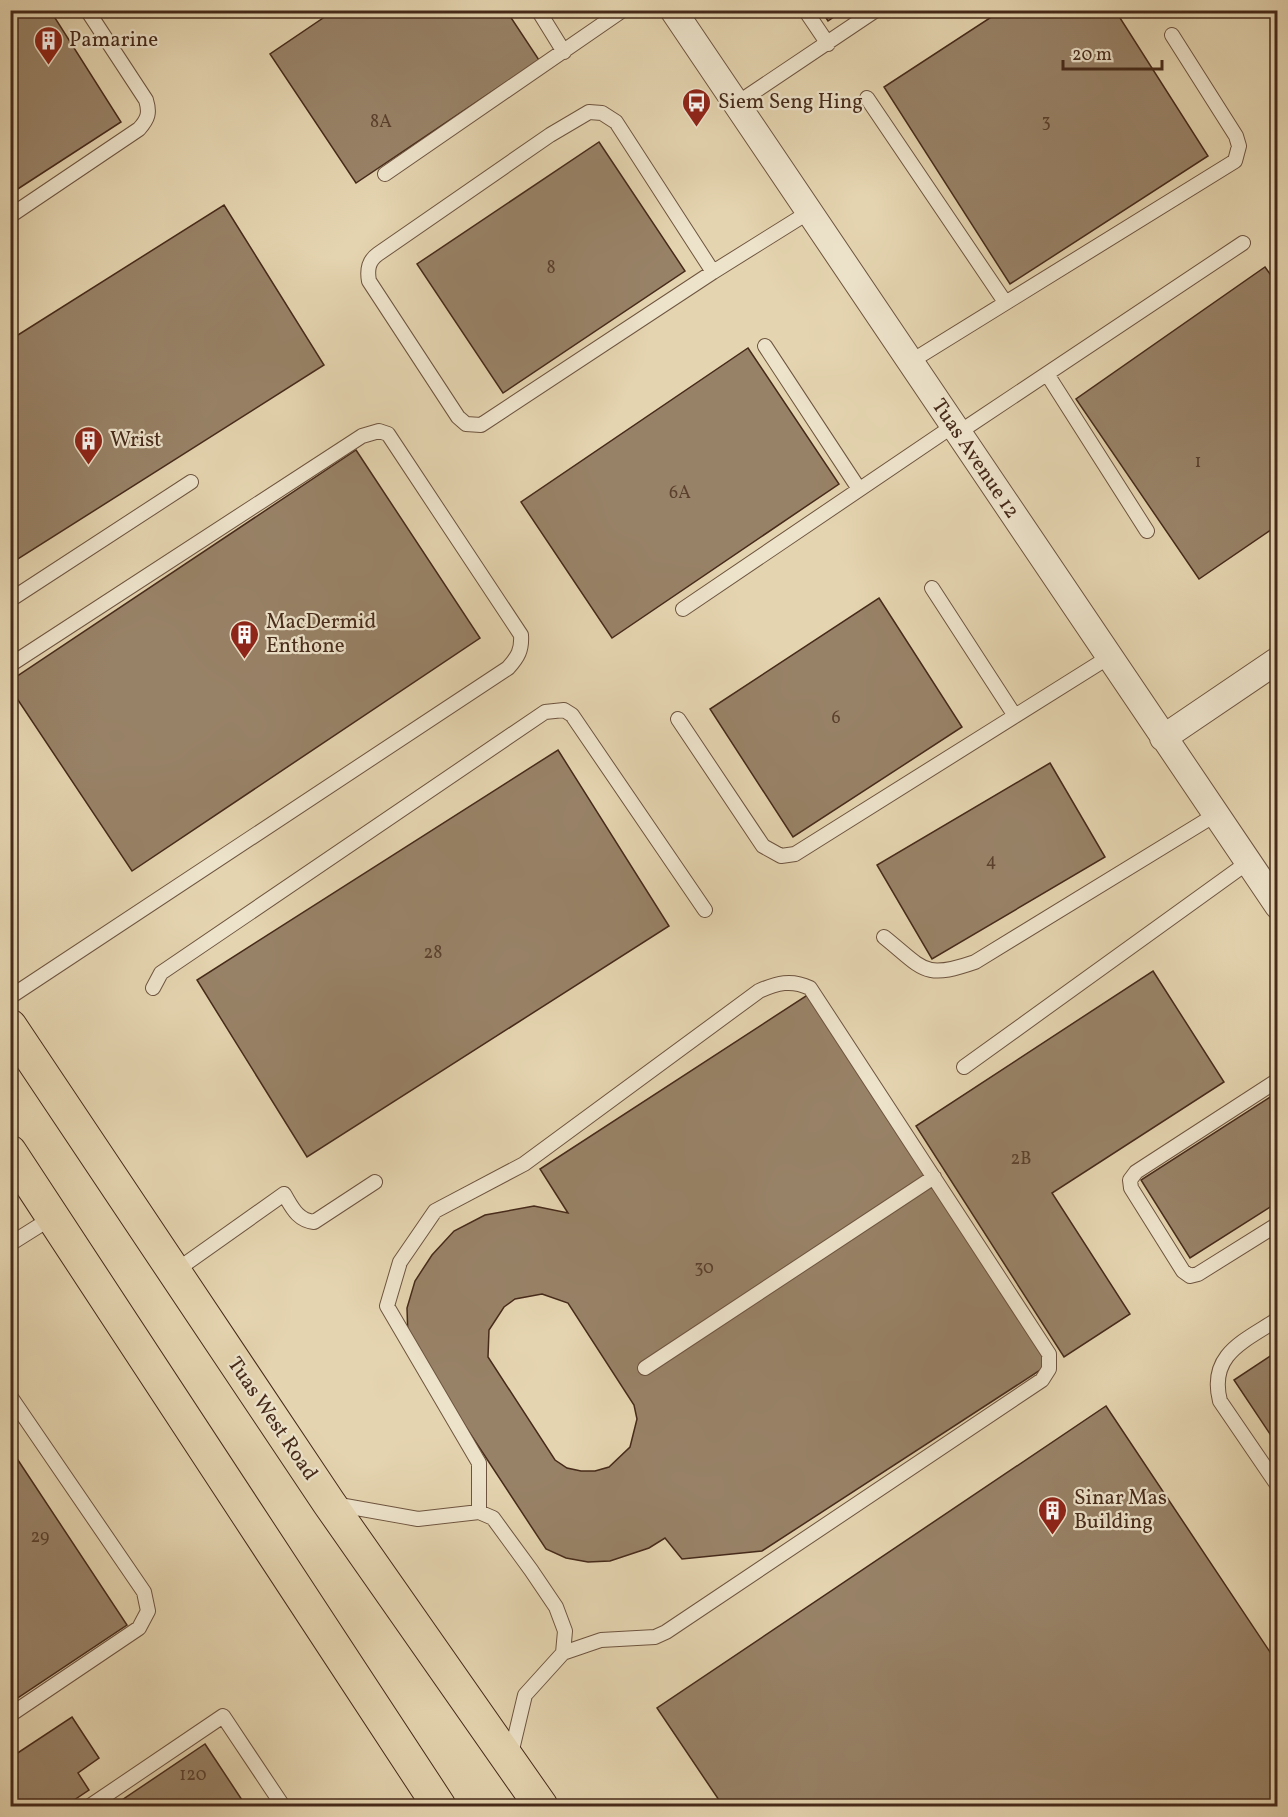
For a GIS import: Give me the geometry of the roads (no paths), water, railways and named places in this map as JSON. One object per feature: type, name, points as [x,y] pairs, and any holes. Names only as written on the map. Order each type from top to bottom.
[{"type":"main road","name":"Tuas West Road","points":[[10,1026],[329,1503],[541,1806]]},
{"type":"main road","points":[[10,1152],[439,1806]]},
{"type":"street","name":"Tuas Avenue 12","points":[[673,10],[1278,906]]},
{"type":"street","points":[[1163,738],[1278,660]]},
{"type":"lane","points":[[10,216],[139,129],[147,119],[149,110],[146,100],[87,10]]},
{"type":"lane","points":[[538,10],[564,52]]},
{"type":"lane","points":[[385,174],[623,10]]},
{"type":"lane","points":[[805,10],[828,44]]},
{"type":"lane","points":[[736,104],[876,10]]},
{"type":"lane","points":[[910,362],[1235,161],[1239,146],[1236,136],[1172,35]]},
{"type":"lane","points":[[867,98],[1005,302]]},
{"type":"lane","points":[[713,272],[616,122],[602,113],[589,112],[550,135],[372,258],[367,271],[369,281],[458,417],[473,426],[482,425],[713,272],[809,212]]},
{"type":"lane","points":[[683,609],[859,489],[1047,374],[1243,243]]},
{"type":"lane","points":[[765,346],[859,489]]},
{"type":"lane","points":[[1047,374],[1147,531]]},
{"type":"lane","points":[[10,665],[362,436],[379,431],[388,434],[521,635],[522,646],[518,657],[508,668],[10,997]]},
{"type":"lane","points":[[10,600],[191,482]]},
{"type":"lane","points":[[932,588],[1015,716]]},
{"type":"lane","points":[[678,719],[763,846],[782,856],[795,854],[1109,657]]},
{"type":"lane","points":[[153,988],[161,973],[545,712],[564,710],[572,715],[705,910]]},
{"type":"lane","points":[[884,937],[924,970],[947,972],[975,962],[1215,814]]},
{"type":"lane","points":[[964,1067],[1248,863]]},
{"type":"lane","points":[[479,1512],[479,1463],[387,1306],[400,1263],[435,1211],[524,1164],[759,991],[788,982],[810,988],[1049,1354],[1050,1362],[1046,1375],[666,1632],[655,1637],[601,1640],[563,1653],[525,1695],[520,1706],[509,1760]]},
{"type":"lane","points":[[1278,1080],[1136,1172],[1130,1180],[1131,1188],[1177,1262],[1190,1276],[1198,1274],[1278,1224]]},
{"type":"lane","points":[[645,1368],[934,1177]]},
{"type":"lane","points":[[174,1272],[284,1194],[297,1216],[314,1222],[375,1182]]},
{"type":"lane","points":[[10,1244],[53,1217]]},
{"type":"lane","points":[[1278,1319],[1227,1353],[1219,1370],[1217,1387],[1220,1401],[1278,1486]]},
{"type":"lane","points":[[10,1396],[144,1592],[148,1611],[139,1628],[10,1715]]},
{"type":"lane","points":[[329,1503],[418,1518],[479,1512],[493,1518],[556,1607],[565,1631],[563,1653]]},
{"type":"lane","points":[[90,1806],[223,1716],[283,1806]]},
{"type":"place","name":"Pamarine","points":[[48,66]]},
{"type":"place","name":"Siem Seng Hing","points":[[697,128]]},
{"type":"place","name":"Wrist","points":[[89,466]]},
{"type":"place","name":"MacDermid Enthone","points":[[245,660]]},
{"type":"place","name":"Sinar Mas Building","points":[[1053,1536]]}]
